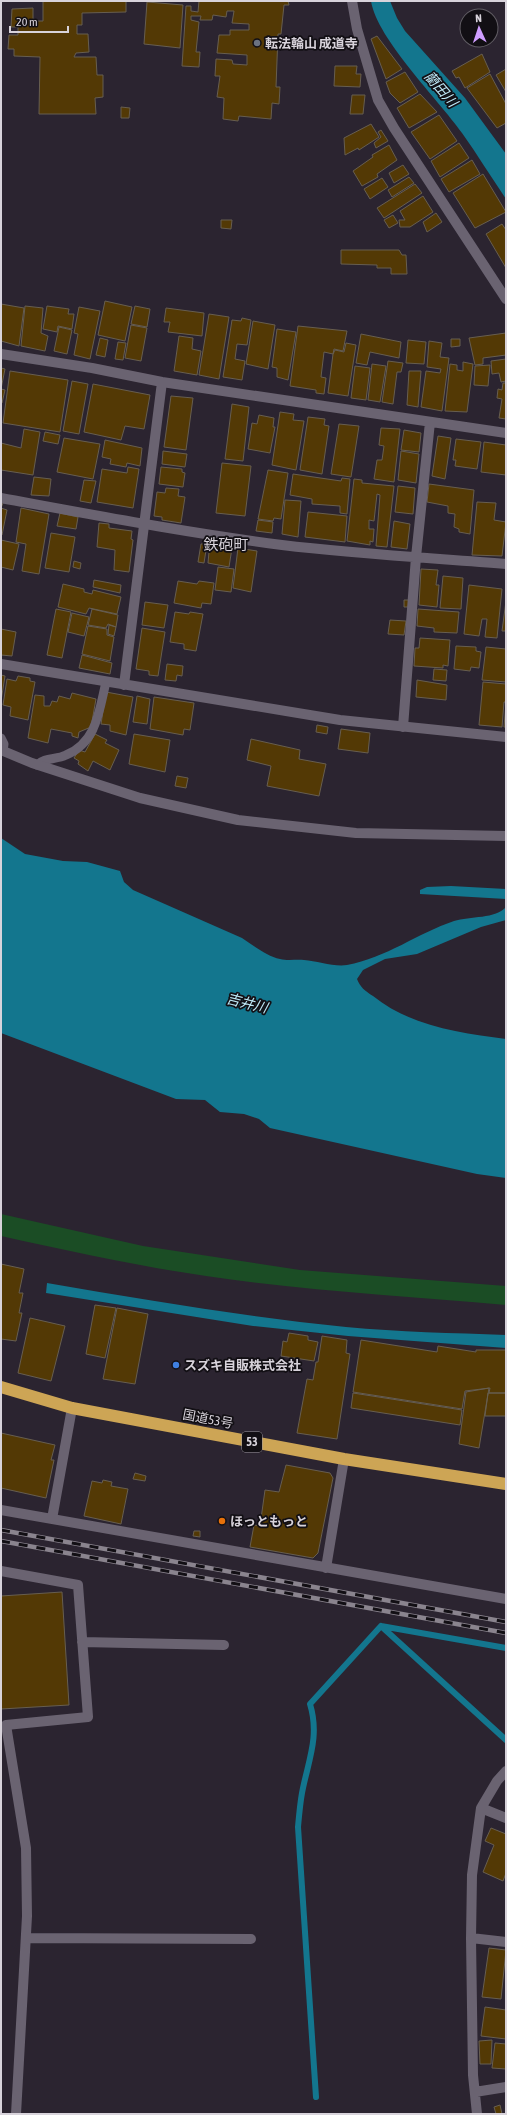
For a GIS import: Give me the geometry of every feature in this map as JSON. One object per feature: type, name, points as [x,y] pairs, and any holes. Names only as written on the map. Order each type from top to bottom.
[{"type":"highway","name":"国道53号","points":[[1,1387],[72,1408],[344,1459],[506,1484]]},
{"type":"street","points":[[352,1],[357,29],[378,100],[394,128],[506,299]]},
{"type":"street","points":[[1,354],[92,368],[162,382],[506,433]]},
{"type":"street","points":[[124,685],[162,382]]},
{"type":"street","points":[[403,727],[416,557],[430,422]]},
{"type":"street","points":[[1,498],[145,524],[281,545],[506,564]]},
{"type":"street","points":[[1,664],[340,720],[506,737]]},
{"type":"street","points":[[2,750],[37,765],[140,798],[238,820],[356,833],[506,836]]},
{"type":"street","points":[[52,1519],[72,1408]]},
{"type":"street","points":[[326,1568],[344,1459]]},
{"type":"street","points":[[1,1510],[506,1600]]},
{"type":"street","points":[[1,1571],[78,1585],[88,1717],[6,1725],[26,1848],[26,1938],[16,2114]]},
{"type":"street","points":[[82,1642],[224,1645]]},
{"type":"street","points":[[477,2114],[475,2092],[471,1938],[472,1875],[481,1808],[497,1781],[506,1771]]},
{"type":"street","points":[[481,1808],[506,1818]]},
{"type":"street","points":[[26,1938],[251,1939]]},
{"type":"street","points":[[471,1938],[506,1942]]},
{"type":"street","points":[[475,2092],[506,2087]]},
{"type":"lane","points":[[37,765],[42,760],[67,755],[87,741],[95,726],[106,682]]},
{"type":"lane","points":[[1,738],[4,744],[2,750]]},
{"type":"green space","points":[[1,1214],[143,1246],[300,1270],[506,1286],[506,1305],[281,1286],[154,1268],[1,1236]]},
{"type":"water","name":"藺田川","points":[[371,1],[390,1],[397,18],[405,31],[465,98],[506,154],[506,199],[462,133],[384,33]]},
{"type":"water","name":"吉井川","points":[[1,838],[25,854],[63,861],[87,862],[120,871],[124,882],[133,890],[242,938],[265,953],[283,960],[301,960],[337,965],[347,965],[361,962],[389,951],[454,921],[496,914],[506,907],[506,920],[481,927],[417,954],[385,959],[363,970],[357,979],[365,991],[403,1015],[453,1031],[506,1039],[506,1178],[477,1174],[270,1128],[259,1119],[244,1114],[220,1112],[205,1100],[176,1099],[1,1033]]},
{"type":"water","points":[[451,886],[506,889],[506,899],[420,894],[420,890],[427,887]]},
{"type":"water","points":[[47,1283],[196,1308],[309,1323],[386,1330],[506,1335],[506,1348],[348,1336],[253,1326],[46,1293]]},
{"type":"building","points":[[43,1],[126,1],[126,12],[82,13],[82,25],[77,25],[77,34],[88,34],[89,52],[76,53],[74,57],[96,57],[97,75],[103,75],[103,97],[95,98],[96,114],[39,114],[40,57],[14,56],[14,49],[8,49],[9,35],[18,35],[18,27],[11,27],[12,9],[33,8],[33,21],[43,21]]},
{"type":"building","points":[[199,1],[288,1],[289,5],[284,5],[281,34],[278,34],[276,87],[280,87],[279,104],[272,103],[271,119],[239,116],[238,121],[223,119],[224,98],[217,97],[220,76],[215,76],[216,59],[232,60],[233,64],[247,65],[247,55],[217,53],[219,35],[230,35],[230,30],[249,30],[249,24],[232,23],[234,11],[227,11],[226,17],[213,15],[212,20],[200,20],[201,16],[191,16],[191,20],[199,22],[196,52],[200,52],[199,67],[182,66],[186,6],[191,6],[191,11],[198,12]]},
{"type":"building","points":[[147,2],[183,5],[180,48],[144,44]]},
{"type":"building","points":[[377,36],[402,69],[386,79],[371,39]]},
{"type":"building","points":[[482,54],[490,72],[465,88],[459,77],[456,78],[452,71]]},
{"type":"building","points":[[335,66],[357,66],[356,74],[361,74],[360,87],[334,86]]},
{"type":"building","points":[[506,69],[506,92],[496,75]]},
{"type":"building","points":[[405,72],[418,92],[400,103],[390,93],[386,82]]},
{"type":"building","points":[[490,74],[506,104],[506,123],[497,128],[467,88]]},
{"type":"building","points":[[420,94],[437,112],[409,128],[397,108]]},
{"type":"building","points":[[352,95],[365,95],[363,114],[350,114]]},
{"type":"building","points":[[121,107],[130,108],[129,118],[121,118]]},
{"type":"building","points":[[439,115],[457,141],[430,159],[411,132]]},
{"type":"building","points":[[371,124],[379,137],[359,150],[358,148],[345,155],[344,138]]},
{"type":"building","points":[[381,130],[388,141],[376,148],[374,143],[381,137],[378,132]]},
{"type":"building","points":[[459,143],[469,158],[440,177],[431,161]]},
{"type":"building","points":[[389,145],[397,160],[377,174],[378,177],[362,186],[353,171],[373,157],[372,155]]},
{"type":"building","points":[[472,160],[480,174],[449,192],[441,179]]},
{"type":"building","points":[[403,165],[409,174],[394,183],[389,173]]},
{"type":"building","points":[[483,174],[506,212],[475,228],[453,193]]},
{"type":"building","points":[[409,177],[414,183],[392,197],[388,190]]},
{"type":"building","points":[[382,178],[388,187],[370,199],[364,189]]},
{"type":"building","points":[[415,184],[422,193],[384,218],[377,208]]},
{"type":"building","points":[[423,196],[433,212],[410,227],[400,227],[399,220],[405,220],[400,211]]},
{"type":"building","points":[[436,213],[442,222],[427,232],[423,222]]},
{"type":"building","points":[[393,215],[398,223],[389,228],[384,220]]},
{"type":"building","points":[[221,220],[232,220],[231,229],[221,228]]},
{"type":"building","points":[[502,224],[506,230],[506,268],[486,234]]},
{"type":"building","points":[[341,250],[399,250],[402,255],[406,255],[407,274],[391,274],[391,268],[377,268],[377,265],[341,264]]},
{"type":"building","points":[[105,301],[132,307],[125,341],[98,335]]},
{"type":"building","points":[[1,304],[24,308],[19,346],[1,341]]},
{"type":"building","points":[[25,306],[43,308],[41,333],[48,336],[45,351],[21,346]]},
{"type":"building","points":[[47,306],[69,309],[68,314],[74,314],[72,329],[58,326],[57,332],[43,329]]},
{"type":"building","points":[[135,306],[150,309],[147,327],[131,324]]},
{"type":"building","points":[[79,307],[100,311],[90,359],[74,355],[78,334],[74,333]]},
{"type":"building","points":[[166,308],[204,313],[202,336],[168,332],[170,322],[164,322]]},
{"type":"building","points":[[209,314],[229,317],[219,379],[199,375]]},
{"type":"building","points":[[242,318],[251,320],[247,345],[237,344],[235,359],[245,361],[242,380],[223,377],[232,320],[241,321]]},
{"type":"building","points":[[253,321],[275,325],[268,369],[246,364]]},
{"type":"building","points":[[131,325],[147,328],[141,361],[125,358]]},
{"type":"building","points":[[298,326],[347,331],[343,351],[334,349],[333,354],[324,352],[321,377],[326,378],[324,394],[316,393],[316,390],[290,386]]},
{"type":"building","points":[[59,327],[72,330],[67,354],[54,351]]},
{"type":"building","points":[[277,329],[296,332],[288,380],[277,377],[277,368],[272,367]]},
{"type":"building","points":[[506,333],[506,355],[483,358],[483,364],[475,365],[469,338]]},
{"type":"building","points":[[361,334],[401,342],[399,358],[370,352],[367,365],[356,363]]},
{"type":"building","points":[[179,336],[193,338],[192,349],[201,351],[197,375],[174,371]]},
{"type":"building","points":[[100,338],[108,340],[105,357],[96,355]]},
{"type":"building","points":[[451,339],[460,339],[460,346],[451,347]]},
{"type":"building","points":[[408,340],[426,342],[424,364],[406,363]]},
{"type":"building","points":[[429,341],[442,343],[440,357],[449,358],[442,411],[421,407],[426,371],[440,373],[441,369],[427,367]]},
{"type":"building","points":[[118,342],[126,343],[123,360],[115,359]]},
{"type":"building","points":[[346,343],[356,345],[348,396],[328,393],[333,354],[335,350],[344,352]]},
{"type":"building","points":[[506,359],[506,381],[501,382],[499,373],[492,374],[491,361]]},
{"type":"building","points":[[388,361],[403,363],[401,372],[397,372],[393,404],[382,402]]},
{"type":"building","points":[[463,362],[473,364],[467,412],[445,411],[450,364],[457,365],[457,370],[463,371]]},
{"type":"building","points":[[372,364],[386,366],[380,402],[368,400]]},
{"type":"building","points":[[490,365],[488,386],[474,385],[475,366]]},
{"type":"building","points":[[355,366],[370,368],[366,400],[351,398]]},
{"type":"building","points":[[1,368],[5,369],[1,389]]},
{"type":"building","points":[[10,371],[68,380],[60,432],[3,423]]},
{"type":"building","points":[[409,371],[421,371],[418,407],[407,405]]},
{"type":"building","points":[[72,381],[88,384],[79,434],[63,431]]},
{"type":"building","points":[[503,383],[506,383],[506,419],[499,418],[502,399],[497,398],[498,389],[502,390]]},
{"type":"building","points":[[93,384],[150,395],[144,429],[125,426],[121,440],[84,432]]},
{"type":"building","points":[[1,389],[5,390],[2,403],[1,403]]},
{"type":"building","points":[[171,396],[193,398],[186,450],[164,447]]},
{"type":"building","points":[[232,404],[249,407],[243,461],[225,459]]},
{"type":"building","points":[[280,412],[294,414],[293,420],[304,421],[296,470],[272,465]]},
{"type":"building","points":[[259,415],[274,418],[273,427],[275,427],[270,453],[248,449],[252,423],[257,424]]},
{"type":"building","points":[[308,417],[325,419],[324,425],[329,426],[322,474],[300,470]]},
{"type":"building","points":[[339,424],[359,426],[351,477],[331,474]]},
{"type":"building","points":[[381,428],[400,429],[394,482],[374,479],[377,460],[382,460],[384,446],[379,445]]},
{"type":"building","points":[[24,429],[40,432],[33,475],[1,470],[1,443],[21,448]]},
{"type":"building","points":[[404,430],[421,433],[419,452],[401,450]]},
{"type":"building","points":[[45,432],[60,435],[58,444],[43,441]]},
{"type":"building","points":[[438,436],[451,438],[445,479],[432,476]]},
{"type":"building","points":[[64,438],[100,444],[93,479],[57,472]]},
{"type":"building","points":[[456,439],[481,442],[477,469],[455,466],[456,460],[453,460]]},
{"type":"building","points":[[105,440],[142,448],[140,466],[127,463],[126,467],[110,464],[111,459],[102,457]]},
{"type":"building","points":[[484,442],[506,445],[506,475],[481,472]]},
{"type":"building","points":[[163,451],[187,454],[185,467],[162,464]]},
{"type":"building","points":[[401,451],[419,454],[416,483],[398,480]]},
{"type":"building","points":[[222,463],[251,466],[245,516],[216,513]]},
{"type":"building","points":[[128,467],[139,469],[133,508],[97,502],[102,469],[127,473]]},
{"type":"building","points":[[161,467],[182,469],[182,472],[185,473],[183,487],[159,484]]},
{"type":"building","points":[[268,470],[288,473],[281,519],[274,518],[273,521],[258,519]]},
{"type":"building","points":[[293,474],[341,481],[342,478],[350,479],[347,514],[340,513],[340,506],[312,504],[312,499],[290,495]]},
{"type":"building","points":[[34,477],[51,479],[49,496],[31,495]]},
{"type":"building","points":[[354,479],[362,480],[362,483],[394,486],[387,547],[376,546],[380,495],[377,494],[374,521],[369,520],[369,529],[374,529],[373,542],[370,541],[370,545],[347,541]]},
{"type":"building","points":[[84,480],[96,481],[91,503],[80,501]]},
{"type":"building","points":[[429,484],[474,490],[470,534],[459,532],[459,529],[454,527],[455,514],[448,513],[448,506],[427,502]]},
{"type":"building","points":[[398,486],[415,488],[413,514],[395,512]]},
{"type":"building","points":[[166,488],[179,489],[178,496],[185,497],[181,523],[162,520],[162,517],[154,516],[157,492],[165,493]]},
{"type":"building","points":[[285,500],[301,501],[298,537],[282,534]]},
{"type":"building","points":[[477,502],[496,503],[494,520],[506,522],[502,556],[472,555]]},
{"type":"building","points":[[1,508],[7,510],[2,535],[1,535]]},
{"type":"building","points":[[21,508],[49,514],[39,574],[22,571],[26,544],[16,542]]},
{"type":"building","points":[[308,512],[347,516],[345,542],[305,537]]},
{"type":"building","points":[[60,513],[78,517],[76,529],[57,526]]},
{"type":"building","points":[[258,520],[273,522],[272,533],[256,531]]},
{"type":"building","points":[[394,521],[410,524],[407,549],[391,547]]},
{"type":"building","points":[[99,523],[109,524],[109,528],[132,531],[131,539],[133,540],[129,572],[114,570],[115,550],[97,547]]},
{"type":"building","points":[[51,533],[75,537],[69,572],[45,568]]},
{"type":"building","points":[[1,540],[19,544],[13,570],[1,567]]},
{"type":"building","points":[[210,541],[221,543],[220,547],[232,548],[229,567],[208,563]]},
{"type":"building","points":[[201,544],[207,544],[204,563],[198,562]]},
{"type":"building","points":[[238,548],[257,551],[251,592],[233,588]]},
{"type":"building","points":[[74,561],[81,563],[80,569],[73,567]]},
{"type":"building","points":[[218,567],[234,569],[231,592],[215,590]]},
{"type":"building","points":[[421,569],[438,570],[436,585],[439,585],[437,607],[419,605]]},
{"type":"building","points":[[443,576],[463,578],[461,609],[440,608]]},
{"type":"building","points":[[94,580],[121,585],[120,593],[93,587]]},
{"type":"building","points":[[178,581],[197,584],[199,581],[214,583],[211,604],[202,603],[201,608],[174,603]]},
{"type":"building","points":[[63,584],[84,589],[84,592],[92,594],[93,590],[121,597],[117,614],[89,608],[86,614],[58,607]]},
{"type":"building","points":[[469,585],[502,589],[497,638],[485,637],[487,619],[482,619],[479,636],[464,634]]},
{"type":"building","points":[[404,600],[409,600],[409,607],[404,607]]},
{"type":"building","points":[[506,601],[506,631],[502,631]]},
{"type":"building","points":[[145,602],[168,605],[164,628],[142,625]]},
{"type":"building","points":[[56,609],[71,612],[62,658],[47,655]]},
{"type":"building","points":[[92,609],[118,615],[116,627],[108,624],[106,628],[88,625]]},
{"type":"building","points":[[418,609],[459,612],[457,633],[434,632],[434,628],[417,626]]},
{"type":"building","points":[[175,612],[203,614],[196,651],[184,649],[184,644],[170,642]]},
{"type":"building","points":[[72,613],[89,617],[84,636],[68,632]]},
{"type":"building","points":[[390,620],[406,621],[404,635],[388,634]]},
{"type":"building","points":[[109,625],[116,627],[114,636],[108,634]]},
{"type":"building","points":[[88,626],[107,629],[107,635],[114,637],[110,661],[82,654]]},
{"type":"building","points":[[142,628],[165,632],[158,676],[149,675],[149,671],[136,669]]},
{"type":"building","points":[[1,629],[16,632],[12,656],[1,655]]},
{"type":"building","points":[[420,638],[450,640],[448,666],[443,665],[443,668],[414,666],[415,648],[419,648]]},
{"type":"building","points":[[456,646],[476,647],[476,651],[481,652],[479,668],[471,667],[470,671],[454,669]]},
{"type":"building","points":[[486,647],[506,649],[506,682],[482,680]]},
{"type":"building","points":[[82,655],[112,663],[110,674],[79,668]]},
{"type":"building","points":[[167,664],[183,666],[182,676],[177,675],[176,681],[165,680]]},
{"type":"building","points":[[434,669],[447,670],[446,681],[433,680]]},
{"type":"building","points":[[1,675],[5,676],[1,701]]},
{"type":"building","points":[[18,676],[30,678],[30,681],[35,682],[28,720],[10,716],[11,707],[3,705],[7,679],[16,681]]},
{"type":"building","points":[[417,680],[447,685],[446,700],[416,697]]},
{"type":"building","points":[[483,682],[506,684],[506,702],[504,702],[502,727],[479,725]]},
{"type":"building","points":[[106,692],[133,697],[126,735],[110,731],[110,725],[101,724]]},
{"type":"building","points":[[72,693],[96,699],[91,727],[79,732],[78,738],[72,736],[72,733],[51,729],[48,743],[28,738],[35,695],[44,696],[44,706],[50,706],[52,701],[57,702],[59,696],[70,699]]},
{"type":"building","points":[[137,696],[150,699],[147,724],[133,722]]},
{"type":"building","points":[[154,697],[194,703],[190,730],[184,729],[183,735],[150,729]]},
{"type":"building","points":[[506,703],[506,727],[504,727]]},
{"type":"building","points":[[317,725],[328,727],[327,734],[316,732]]},
{"type":"building","points":[[341,729],[370,733],[368,753],[338,749]]},
{"type":"building","points":[[95,734],[107,740],[105,743],[119,750],[110,770],[93,761],[88,771],[78,764],[79,761],[74,758],[79,750],[85,752]]},
{"type":"building","points":[[134,734],[170,740],[165,772],[129,764]]},
{"type":"building","points":[[251,739],[300,750],[299,759],[326,764],[319,796],[267,786],[271,766],[247,760]]},
{"type":"building","points":[[177,776],[188,778],[186,788],[175,786]]},
{"type":"building","points":[[1,1264],[24,1269],[19,1293],[23,1293],[19,1313],[22,1313],[16,1341],[1,1339]]},
{"type":"building","points":[[95,1305],[116,1308],[105,1358],[86,1354]]},
{"type":"building","points":[[117,1308],[148,1314],[135,1384],[103,1379]]},
{"type":"building","points":[[30,1318],[65,1326],[51,1381],[18,1373]]},
{"type":"building","points":[[289,1333],[308,1336],[308,1340],[318,1342],[314,1361],[281,1356],[283,1341],[287,1342]]},
{"type":"building","points":[[322,1336],[347,1340],[346,1353],[350,1354],[337,1439],[297,1433],[307,1379],[313,1380],[316,1362],[318,1362]]},
{"type":"building","points":[[361,1340],[437,1352],[438,1346],[476,1352],[476,1350],[506,1350],[506,1393],[489,1393],[490,1388],[465,1391],[462,1409],[353,1392]]},
{"type":"building","points":[[489,1388],[479,1448],[459,1444],[466,1392]]},
{"type":"building","points":[[353,1393],[462,1410],[460,1425],[351,1408]]},
{"type":"building","points":[[488,1393],[506,1393],[506,1416],[485,1416]]},
{"type":"building","points":[[1,1433],[55,1445],[51,1460],[54,1460],[46,1498],[1,1488]]},
{"type":"building","points":[[286,1465],[330,1473],[333,1478],[318,1553],[313,1558],[250,1547],[254,1525],[260,1526],[265,1490],[279,1492]]},
{"type":"building","points":[[135,1473],[146,1476],[145,1481],[133,1479]]},
{"type":"building","points":[[103,1480],[112,1482],[111,1486],[128,1489],[121,1524],[84,1516],[92,1481],[102,1483]]},
{"type":"building","points":[[194,1531],[200,1531],[200,1537],[193,1536]]},
{"type":"building","points":[[62,1592],[69,1705],[1,1709],[1,1596]]},
{"type":"building","points":[[491,1828],[506,1834],[506,1873],[503,1881],[483,1872],[494,1845],[485,1841]]},
{"type":"building","points":[[489,1948],[506,1950],[501,1999],[482,1997]]},
{"type":"building","points":[[485,2007],[506,2010],[506,2039],[481,2036]]},
{"type":"building","points":[[492,2040],[491,2064],[480,2064],[479,2041]]},
{"type":"building","points":[[495,2043],[506,2044],[506,2069],[492,2068]]},
{"type":"building","points":[[500,2105],[502,2114],[496,2114],[494,2107]]},
{"type":"waterway","points":[[381,1626],[506,1740]]},
{"type":"waterway","points":[[381,1626],[506,1648]]},
{"type":"waterway","points":[[316,2097],[298,1827],[302,1793],[312,1749],[314,1727],[310,1704],[381,1626]]},
{"type":"railway","points":[[1,1530],[506,1622]]},
{"type":"railway","points":[[1,1541],[506,1633]]},
{"type":"place","name":"転法輪山 成道寺","points":[[257,43]]},
{"type":"place","name":"スズキ自販株式会社","points":[[176,1365]]},
{"type":"place","name":"ほっともっと","points":[[222,1521]]},
{"type":"district","name":"鉄砲町","points":[[226,544]]}]
